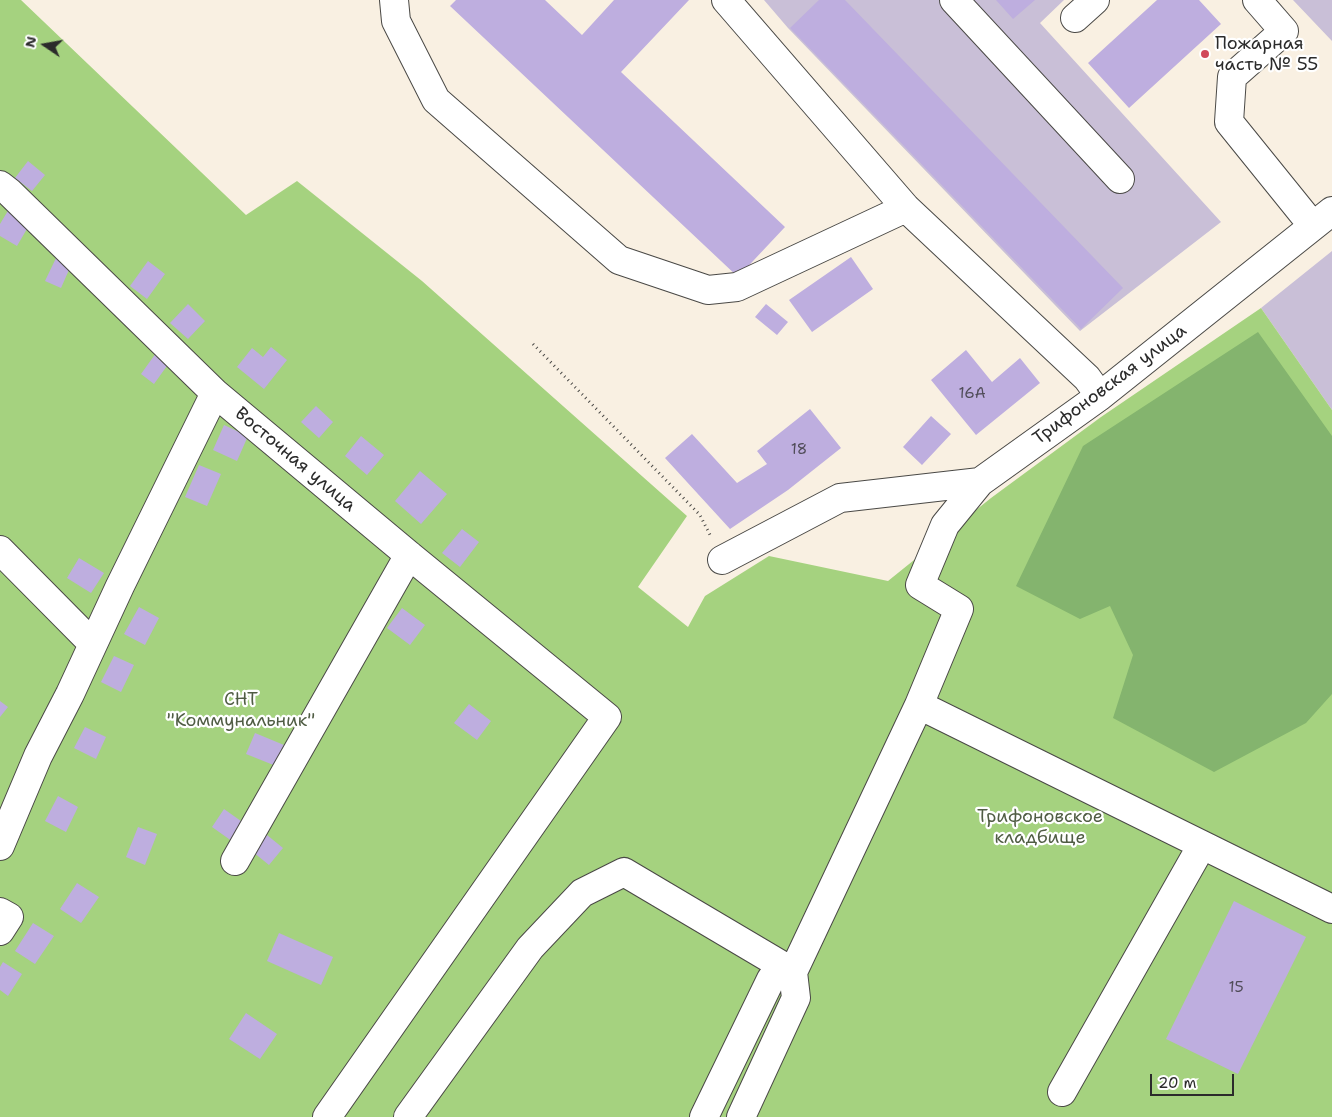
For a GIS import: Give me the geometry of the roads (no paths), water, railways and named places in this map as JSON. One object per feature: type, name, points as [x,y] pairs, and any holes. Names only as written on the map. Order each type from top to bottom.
[{"type":"street","points":[[394,0],[396,21],[436,100],[620,260],[708,290],[737,287],[906,208]]},
{"type":"street","points":[[726,0],[906,208],[1087,378],[1100,396]]},
{"type":"street","points":[[954,0],[1120,179]]},
{"type":"street","points":[[1075,18],[1095,0]]},
{"type":"street","points":[[1257,0],[1284,31],[1232,78],[1229,122],[1322,219]]},
{"type":"street","name":"Восточная улица","points":[[0,185],[215,393],[607,717],[327,1117]]},
{"type":"street","name":"Трифоновская улица","points":[[919,705],[959,609],[920,584],[945,525],[980,482],[1100,396],[1322,219]]},
{"type":"street","points":[[0,846],[38,756],[215,393]]},
{"type":"street","points":[[722,560],[840,498],[980,482]]},
{"type":"street","points":[[0,550],[93,644]]},
{"type":"street","points":[[235,861],[409,555]]},
{"type":"street","points":[[741,1117],[796,998],[793,972],[919,705],[1332,909]]},
{"type":"street","points":[[1062,1092],[1202,845]]},
{"type":"street","points":[[408,1117],[530,948],[582,893],[624,872],[793,972]]},
{"type":"street","points":[[704,1117],[771,979],[793,972]]},
{"type":"place","name":"Пожарная часть № 55","points":[[1205,54]]},
{"type":"park label","name":"СНТ \"Коммунальник\"","points":[[241,710]]},
{"type":"park label","name":"Трифоновское кладбище","points":[[1040,828]]}]
